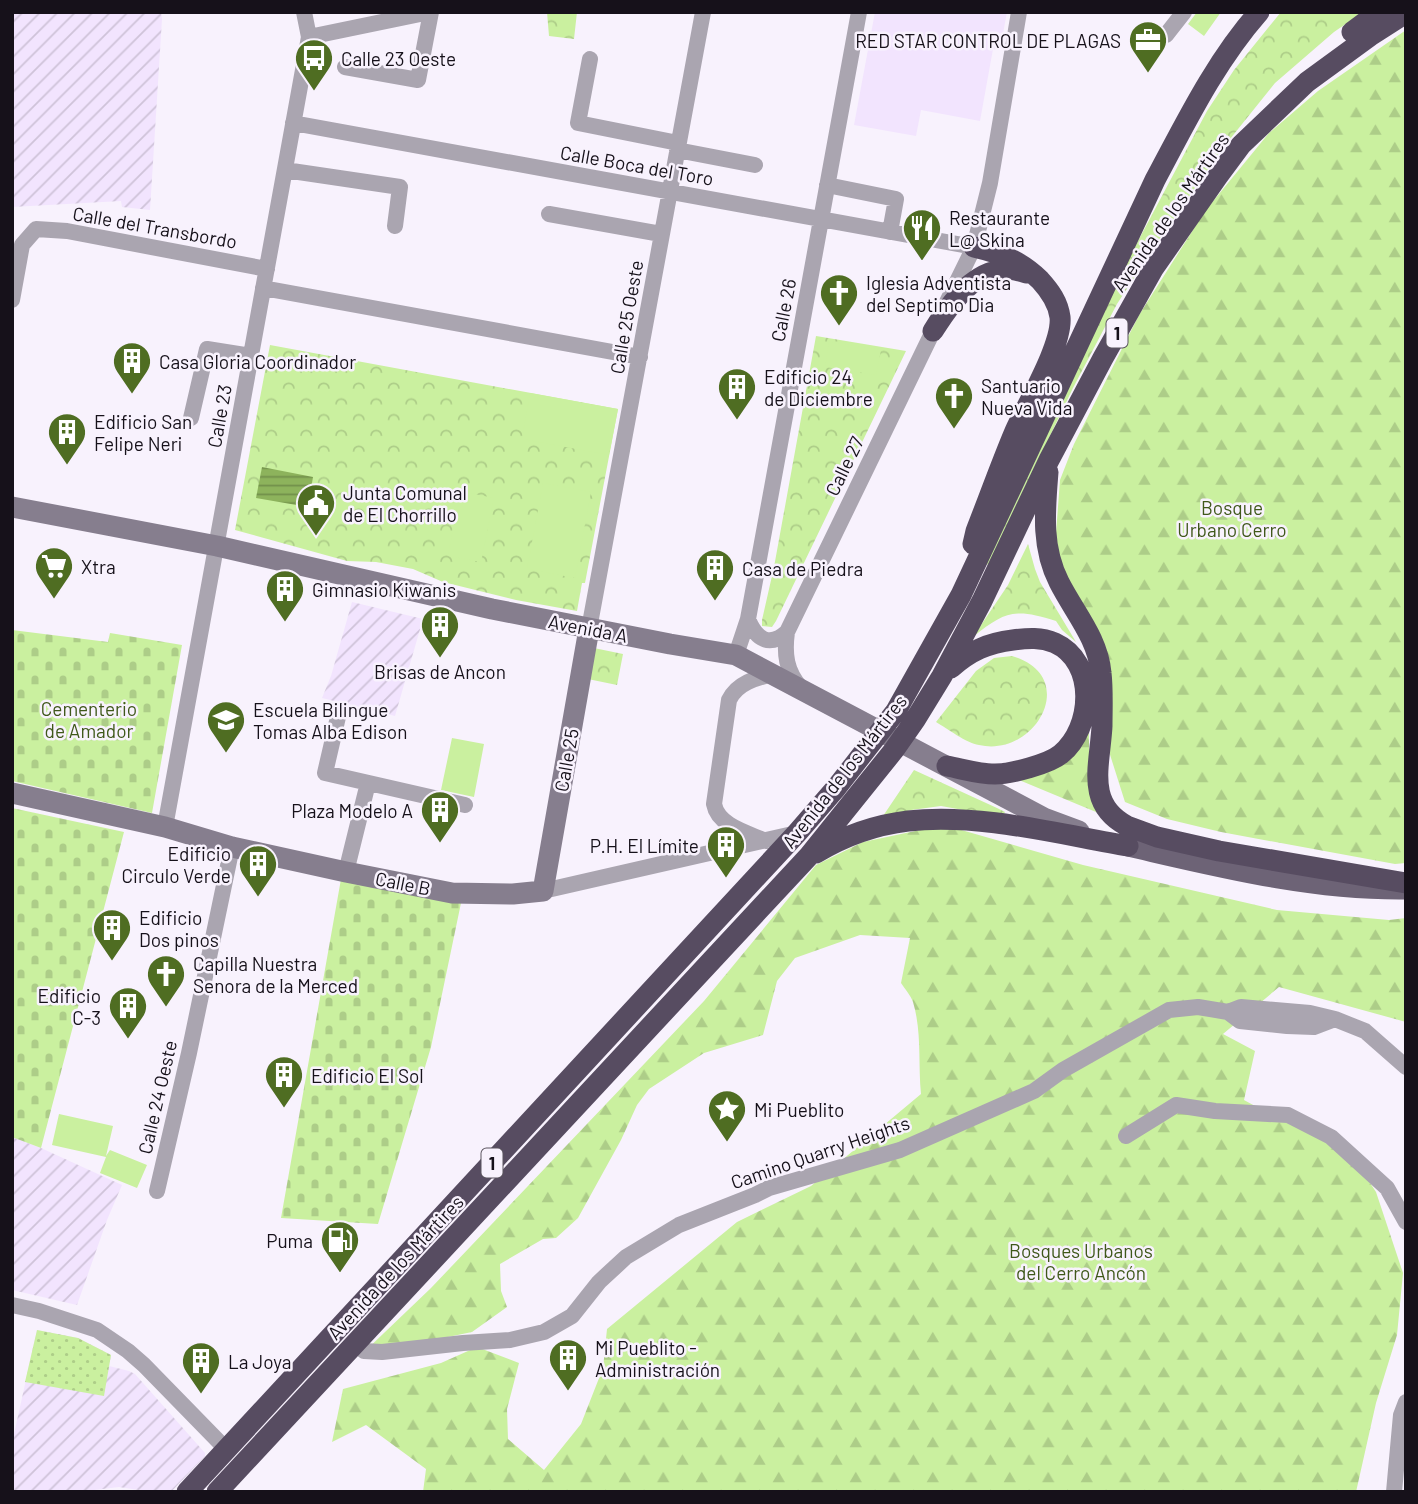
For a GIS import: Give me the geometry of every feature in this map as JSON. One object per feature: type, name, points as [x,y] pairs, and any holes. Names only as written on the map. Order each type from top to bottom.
[{"type":"highway","points":[[1241,145],[1276,99],[1321,55],[1378,12]]},
{"type":"highway","name":"Avenida de los Mártires","points":[[217,1492],[808,857],[894,750],[905,715],[1155,180],[1226,54],[1258,13]]},
{"type":"highway","name":"Avenida de los Mártires","points":[[187,1492],[797,833],[873,742],[905,715],[942,676],[982,601],[1049,460],[1153,270],[1241,145],[1307,82],[1406,13]]},
{"type":"highway","points":[[961,595],[976,531],[1014,432],[1055,346],[1060,327],[1059,312],[1052,295],[1032,272],[1016,261],[990,250],[974,247]]},
{"type":"highway","points":[[933,331],[961,293],[988,273],[1003,269],[1019,271],[1040,281]]},
{"type":"highway","points":[[1049,460],[1044,519],[1047,546],[1058,580],[1097,650],[1102,675],[1098,786],[1103,804],[1109,813],[1118,822],[1157,836],[1255,858],[1406,883]]},
{"type":"highway","points":[[942,676],[965,656],[985,645],[1033,638],[1057,644],[1066,650],[1079,666],[1084,678],[1087,702],[1081,725],[1071,743],[1061,754],[1049,761],[997,774],[947,766]]},
{"type":"highway","points":[[808,857],[859,832],[910,821],[985,822],[1128,846]]},
{"type":"main road","points":[[1128,846],[1298,882],[1356,888],[1406,889]]},
{"type":"street","name":"Calle 23","points":[[165,827],[309,37],[304,12]]},
{"type":"street","points":[[309,37],[430,12],[418,80],[345,67]]},
{"type":"street","name":"Calle 25 Oeste","points":[[589,629],[703,12]]},
{"type":"street","name":"Calle 26","points":[[736,655],[748,620],[859,12]]},
{"type":"street","name":"Calle 27","points":[[806,692],[791,674],[786,661],[787,632],[974,247],[990,183],[1019,12]]},
{"type":"street","points":[[1166,36],[1184,12]]},
{"type":"street","points":[[590,59],[578,123],[755,165]]},
{"type":"street","name":"Calle Boca del Toro","points":[[293,123],[974,247]]},
{"type":"street","points":[[285,170],[400,187],[395,226]]},
{"type":"street","points":[[827,185],[896,199],[890,232]]},
{"type":"street","points":[[549,214],[661,234]]},
{"type":"street","name":"Calle del Transbordo","points":[[12,300],[22,245],[36,229],[67,231],[267,269]]},
{"type":"street","points":[[263,288],[640,357]]},
{"type":"street","points":[[191,418],[207,348],[251,356]]},
{"type":"street","name":"Avenida A","points":[[12,508],[217,546],[589,629],[736,655],[1044,818],[1128,846]]},
{"type":"street","points":[[748,620],[752,629],[764,640],[780,638],[787,632]]},
{"type":"street","name":"Calle 25","points":[[543,891],[589,629]]},
{"type":"street","points":[[766,841],[730,825],[716,811],[714,804],[729,700],[733,692],[750,680],[773,674]]},
{"type":"street","points":[[338,717],[325,773],[465,805]]},
{"type":"street","points":[[346,872],[368,783]]},
{"type":"street","name":"Calle B","points":[[12,793],[165,827],[232,847],[452,893],[513,894],[543,891],[797,833]]},
{"type":"street","name":"Calle 24 Oeste","points":[[157,1191],[187,1064],[232,847]]},
{"type":"street","name":"Camino Quarry Heights","points":[[355,1344],[364,1351],[382,1352],[510,1340],[544,1332],[572,1316],[599,1282],[626,1257],[679,1225],[769,1188],[900,1150],[1034,1091],[1063,1070],[1169,1010],[1198,1007],[1228,1012],[1241,1007],[1310,1013],[1335,1019],[1365,1031],[1406,1067]]},
{"type":"street","points":[[1126,1136],[1176,1105],[1215,1111],[1288,1115],[1331,1137],[1387,1188],[1406,1222]]},
{"type":"street","points":[[12,1305],[97,1330],[144,1365],[226,1449]]},
{"type":"street","points":[[1394,1492],[1401,1415],[1406,1402]]},
{"type":"shaded area","points":[[12,12],[161,12],[150,210],[122,207],[121,201],[12,207]]},
{"type":"shaded area","points":[[875,12],[1007,12],[1000,50],[993,49],[980,121],[921,110],[916,136],[854,125]]},
{"type":"shaded area","points":[[262,467],[313,477],[308,507],[256,498]]},
{"type":"shaded area","points":[[352,602],[423,619],[395,716],[322,698]]},
{"type":"shaded area","points":[[12,1137],[122,1185],[77,1305],[12,1290]]},
{"type":"shaded area","points":[[37,1330],[78,1338],[111,1355],[109,1366],[135,1374],[205,1453],[171,1492],[119,1487],[78,1492],[12,1492],[12,1434]]},
{"type":"green space","points":[[547,12],[577,12],[574,39],[549,36]]},
{"type":"green space","points":[[1197,12],[1221,12],[1204,36],[1188,24]]},
{"type":"green space","points":[[1281,12],[1363,12],[1334,32],[1275,83],[1222,149],[1158,241],[1117,304],[1073,388],[988,565],[984,560],[1128,260],[1207,111],[1234,70]]},
{"type":"green space","name":"Bosque Urbano Cerro","points":[[1406,30],[1406,863],[1395,864],[1221,832],[1167,819],[1125,802],[1106,742],[1106,658],[1059,561],[1056,533],[1060,480],[1074,444],[1139,315],[1205,211],[1269,133],[1318,91]]},
{"type":"green space","points":[[816,336],[906,351],[776,621],[772,627],[762,626],[762,620]]},
{"type":"green space","points":[[829,342],[881,350],[876,375],[825,367]]},
{"type":"green space","points":[[270,345],[618,409],[585,583],[582,583],[577,611],[516,600],[443,582],[413,569],[376,562],[347,561],[235,530]]},
{"type":"green space","points":[[530,393],[618,409],[609,455],[522,439]]},
{"type":"green space","points":[[543,483],[591,492],[575,578],[527,569]]},
{"type":"green space","points":[[460,491],[494,498],[481,562],[448,556]]},
{"type":"green space","points":[[1028,544],[1040,582],[1076,642],[1056,621],[1020,613],[1003,617],[973,637],[1008,585]]},
{"type":"green space","name":"Cementerio de Amador","points":[[12,630],[108,642],[110,633],[182,645],[152,813],[12,781]]},
{"type":"green space","points":[[589,647],[623,654],[617,685],[583,678]]},
{"type":"green space","points":[[1012,656],[1033,666],[1044,680],[1047,696],[1043,713],[1033,728],[1018,739],[1000,746],[979,745],[963,739],[936,722],[976,671],[994,658]]},
{"type":"green space","points":[[1089,730],[1089,766],[1108,817],[1014,778]]},
{"type":"green space","points":[[452,738],[484,744],[474,797],[441,790]]},
{"type":"green space","points":[[914,770],[1005,812],[1002,817],[941,806],[911,810],[881,819]]},
{"type":"green space","points":[[12,808],[124,832],[41,1148],[12,1137]]},
{"type":"green space","name":"Bosques Urbanos del Cerro Ancón","points":[[944,825],[1083,865],[1277,910],[1389,920],[1406,918],[1406,1022],[1279,987],[1223,1034],[1255,1051],[1244,1100],[1341,1139],[1376,1192],[1403,1273],[1397,1335],[1376,1403],[1356,1492],[423,1492],[426,1469],[366,1425],[332,1442],[343,1389],[441,1363],[477,1347],[519,1363],[507,1409],[508,1439],[544,1470],[581,1424],[603,1368],[607,1329],[737,1222],[811,1186],[921,1094],[916,1013],[912,1000],[901,983],[910,938],[860,935],[795,958],[777,981],[763,1035],[704,1053],[649,1089],[637,1105],[578,1218],[556,1238],[543,1239],[500,1264],[501,1291],[507,1307],[472,1332],[361,1355],[431,1288],[704,1001],[816,865],[863,842]]},
{"type":"green space","points":[[341,879],[461,903],[431,1047],[378,1224],[281,1218]]},
{"type":"green space","points":[[59,1114],[113,1126],[106,1156],[110,1150],[147,1165],[137,1188],[100,1173],[106,1157],[52,1145]]},
{"type":"green space","points":[[37,1330],[78,1338],[111,1355],[104,1396],[25,1382]]},
{"type":"place","name":"RED STAR CONTROL DE PLAGAS","points":[[1148,74]]},
{"type":"place","name":"Calle 23 Oeste","points":[[314,92]]},
{"type":"place","name":"Restaurante L@ Skina","points":[[922,262]]},
{"type":"place","name":"Iglesia Adventista del Septimo Dia","points":[[839,327]]},
{"type":"place","name":"Casa Gloria Coordinador","points":[[132,395]]},
{"type":"place","name":"Edificio 24 de Diciembre","points":[[737,421]]},
{"type":"place","name":"Santuario Nueva Vida","points":[[954,430]]},
{"type":"place","name":"Edificio San Felipe Neri","points":[[67,466]]},
{"type":"place","name":"Junta Comunal de El Chorrillo","points":[[316,537]]},
{"type":"place","name":"Xtra","points":[[54,600]]},
{"type":"place","name":"Casa de Piedra","points":[[715,602]]},
{"type":"place","name":"Gimnasio Kiwanis","points":[[285,623]]},
{"type":"place","name":"Brisas de Ancon","points":[[440,659]]},
{"type":"place","name":"Escuela Bilingue Tomas Alba Edison","points":[[226,754]]},
{"type":"place","name":"Plaza Modelo A","points":[[440,844]]},
{"type":"place","name":"P.H. El Límite","points":[[726,879]]},
{"type":"place","name":"Edificio Circulo Verde","points":[[258,898]]},
{"type":"place","name":"Edificio Dos pinos","points":[[112,962]]},
{"type":"place","name":"Capilla Nuestra Senora de la Merced","points":[[166,1008]]},
{"type":"place","name":"Edificio C-3","points":[[128,1040]]},
{"type":"place","name":"Edificio El Sol","points":[[284,1109]]},
{"type":"place","name":"Mi Pueblito","points":[[727,1143]]},
{"type":"place","name":"Puma","points":[[340,1274]]},
{"type":"place","name":"Mi Pueblito - Administración","points":[[568,1392]]},
{"type":"place","name":"La Joya","points":[[201,1395]]}]
